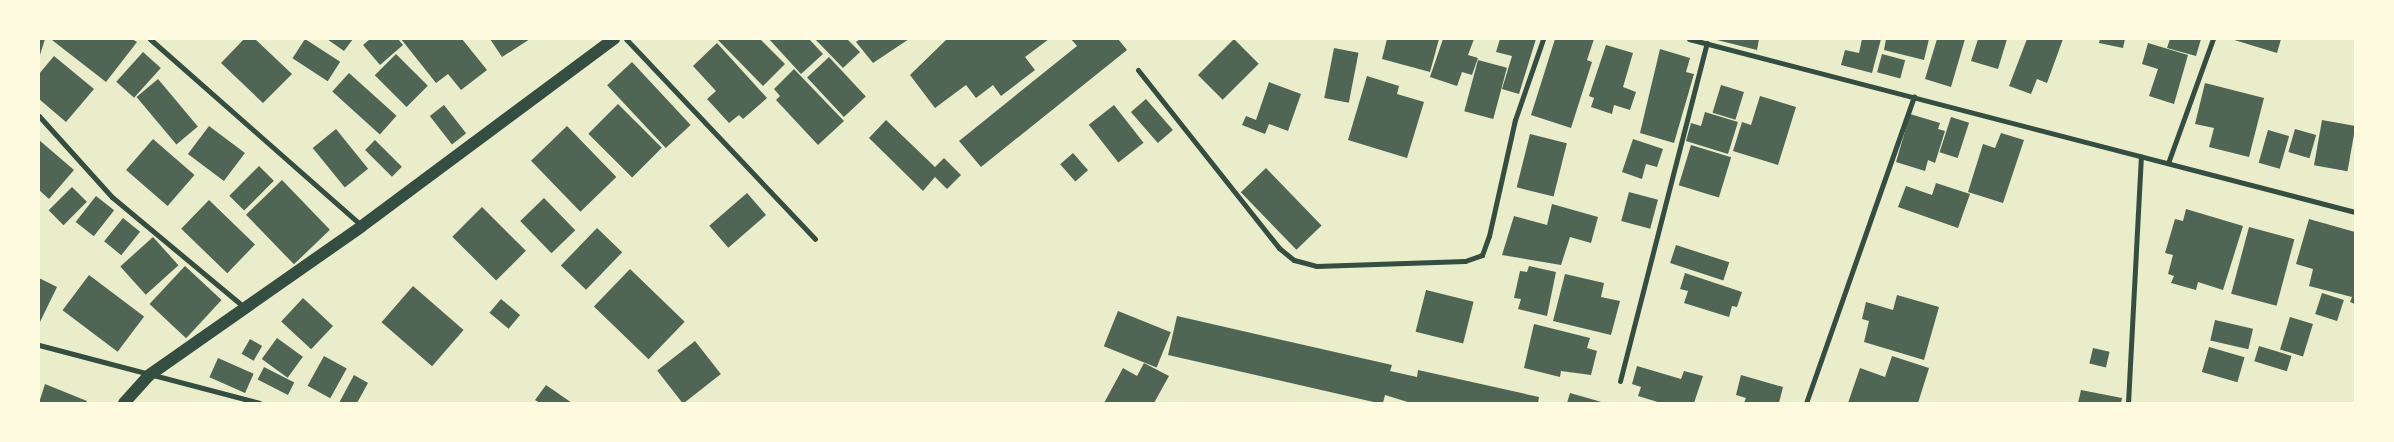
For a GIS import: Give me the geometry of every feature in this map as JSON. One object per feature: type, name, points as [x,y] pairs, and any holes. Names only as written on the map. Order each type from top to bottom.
[{"type":"main road","points":[[124,403],[148,376],[362,226],[614,39]]},
{"type":"street","points":[[150,39],[362,226]]},
{"type":"street","points":[[626,39],[815,239]]},
{"type":"street","points":[[1138,70],[1279,248],[1294,260],[1316,266],[1465,261],[1482,255],[1489,236],[1515,120],[1543,39]]},
{"type":"street","points":[[1689,39],[2355,212]]},
{"type":"street","points":[[2168,163],[2213,39]]},
{"type":"street","points":[[1620,381],[1707,43]]},
{"type":"street","points":[[1806,403],[1914,96]]},
{"type":"street","points":[[39,116],[112,197],[245,309]]},
{"type":"street","points":[[2128,403],[2141,156]]},
{"type":"street","points":[[39,345],[148,376],[260,403]]},
{"type":"building","points":[[39,39],[45,39],[39,58]]},
{"type":"building","points":[[132,39],[137,42],[106,82],[52,40]]},
{"type":"building","points":[[244,39],[255,39],[292,74],[263,103],[221,63]]},
{"type":"building","points":[[305,39],[340,62],[328,81],[292,58]]},
{"type":"building","points":[[327,39],[353,39],[344,51]]},
{"type":"building","points":[[370,39],[398,39],[403,45],[380,65],[363,45]]},
{"type":"building","points":[[401,39],[462,39],[487,70],[461,90],[448,74],[436,83]]},
{"type":"building","points":[[490,39],[530,39],[502,57]]},
{"type":"building","points":[[717,39],[760,39],[785,64],[763,86]]},
{"type":"building","points":[[769,39],[809,39],[823,54],[801,74]]},
{"type":"building","points":[[815,39],[847,39],[860,52],[843,68]]},
{"type":"building","points":[[860,39],[909,39],[873,63],[856,42]]},
{"type":"building","points":[[947,39],[1049,39],[1025,57],[1035,70],[1001,96],[993,85],[976,98],[966,85],[935,108],[910,75]]},
{"type":"building","points":[[1071,39],[1118,39],[1127,50],[981,167],[959,141],[1077,46]]},
{"type":"building","points":[[1234,39],[1259,64],[1223,100],[1198,75]]},
{"type":"building","points":[[1387,39],[1439,39],[1430,72],[1382,59]]},
{"type":"building","points":[[1443,39],[1474,39],[1468,55],[1478,58],[1472,75],[1462,72],[1457,86],[1430,77]]},
{"type":"building","points":[[1500,39],[1536,39],[1519,94],[1502,89],[1512,56],[1496,52]]},
{"type":"building","points":[[1555,39],[1594,39],[1587,60],[1592,62],[1571,128],[1531,115]]},
{"type":"building","points":[[1713,39],[1759,39],[1757,50]]},
{"type":"building","points":[[1862,39],[1881,39],[1872,73],[1841,65],[1845,50],[1859,53]]},
{"type":"building","points":[[1886,39],[1929,39],[1924,60],[1884,50]]},
{"type":"building","points":[[1937,39],[1965,39],[1951,87],[1925,79]]},
{"type":"building","points":[[1978,39],[2007,39],[1998,69],[1971,61]]},
{"type":"building","points":[[2027,39],[2063,39],[2047,83],[2037,79],[2031,94],[2009,86]]},
{"type":"building","points":[[2100,39],[2125,39],[2123,48],[2099,43]]},
{"type":"building","points":[[2170,39],[2201,39],[2196,56],[2167,48]]},
{"type":"building","points":[[2231,39],[2281,39],[2277,53]]},
{"type":"building","points":[[717,43],[767,98],[743,119],[739,115],[729,123],[707,99],[716,91],[693,66]]},
{"type":"building","points":[[2148,43],[2188,55],[2174,104],[2149,96],[2158,69],[2142,64]]},
{"type":"building","points":[[1606,45],[1633,53],[1623,87],[1636,92],[1630,110],[1614,105],[1612,114],[1591,107],[1594,98],[1589,96]]},
{"type":"building","points":[[1334,48],[1359,53],[1349,103],[1324,98]]},
{"type":"building","points":[[1660,49],[1690,58],[1686,72],[1694,74],[1674,143],[1640,133]]},
{"type":"building","points":[[143,52],[161,68],[134,98],[116,82]]},
{"type":"building","points":[[396,54],[428,86],[407,107],[375,75]]},
{"type":"building","points":[[1882,54],[1905,60],[1900,79],[1877,72]]},
{"type":"building","points":[[54,56],[94,89],[66,122],[39,99],[39,74]]},
{"type":"building","points":[[829,57],[866,96],[844,117],[807,77]]},
{"type":"building","points":[[1478,60],[1507,68],[1493,119],[1464,111]]},
{"type":"building","points":[[632,62],[691,125],[666,148],[607,85]]},
{"type":"building","points":[[794,69],[844,121],[818,145],[776,100],[780,96],[774,89]]},
{"type":"building","points":[[349,73],[397,116],[380,134],[332,92]]},
{"type":"building","points":[[1367,76],[1399,86],[1397,94],[1424,102],[1407,158],[1348,140]]},
{"type":"building","points":[[158,79],[198,126],[176,144],[137,97]]},
{"type":"building","points":[[1269,82],[1301,94],[1288,131],[1269,124],[1265,134],[1242,125],[1246,116],[1256,120]]},
{"type":"building","points":[[2205,83],[2264,98],[2249,157],[2209,147],[2214,128],[2195,124]]},
{"type":"building","points":[[1721,85],[1744,92],[1735,120],[1713,113]]},
{"type":"building","points":[[1760,96],[1796,107],[1778,165],[1733,151],[1742,122],[1751,125]]},
{"type":"building","points":[[1146,99],[1173,130],[1158,143],[1131,112]]},
{"type":"building","points":[[618,104],[662,148],[632,178],[588,134]]},
{"type":"building","points":[[444,105],[466,133],[452,144],[430,116]]},
{"type":"building","points":[[1114,105],[1144,143],[1118,163],[1089,125]]},
{"type":"building","points":[[1705,112],[1738,122],[1728,154],[1686,141],[1691,123],[1701,126]]},
{"type":"building","points":[[1910,114],[1940,123],[1938,129],[1945,131],[1935,163],[1928,160],[1925,171],[1896,162]]},
{"type":"building","points":[[1951,117],[1969,123],[1958,158],[1940,152]]},
{"type":"building","points":[[886,120],[935,167],[944,158],[961,175],[947,189],[935,177],[923,191],[869,138]]},
{"type":"building","points":[[2322,120],[2355,126],[2347,171],[2314,165]]},
{"type":"building","points":[[209,126],[245,153],[224,181],[188,154]]},
{"type":"building","points":[[567,126],[616,177],[580,212],[531,161]]},
{"type":"building","points":[[336,129],[368,169],[345,188],[313,148]]},
{"type":"building","points":[[2295,129],[2316,135],[2310,158],[2288,152]]},
{"type":"building","points":[[2268,130],[2289,136],[2280,169],[2259,163]]},
{"type":"building","points":[[2001,133],[2024,140],[2003,203],[1968,192],[1983,144],[1995,148]]},
{"type":"building","points":[[1530,134],[1567,143],[1554,197],[1517,187]]},
{"type":"building","points":[[153,139],[195,175],[168,206],[126,170]]},
{"type":"building","points":[[1633,139],[1663,149],[1657,167],[1646,164],[1642,179],[1622,172]]},
{"type":"building","points":[[39,140],[74,170],[49,199],[39,190]]},
{"type":"building","points":[[375,140],[402,167],[392,177],[365,150]]},
{"type":"building","points":[[1691,145],[1731,157],[1719,197],[1679,185]]},
{"type":"building","points":[[1073,153],[1088,170],[1075,182],[1060,164]]},
{"type":"building","points":[[259,166],[274,181],[244,211],[229,196]]},
{"type":"building","points":[[1266,168],[1322,226],[1296,250],[1241,192]]},
{"type":"building","points":[[282,180],[330,230],[294,264],[246,215]]},
{"type":"building","points":[[1936,183],[1970,194],[1958,228],[1898,207],[1906,186],[1932,195]]},
{"type":"building","points":[[72,187],[87,202],[64,225],[49,210]]},
{"type":"building","points":[[1629,192],[1658,200],[1650,229],[1621,221]]},
{"type":"building","points":[[747,193],[766,215],[728,248],[709,226]]},
{"type":"building","points":[[96,196],[114,210],[94,236],[76,222]]},
{"type":"building","points":[[544,198],[575,230],[552,253],[520,221]]},
{"type":"building","points":[[209,200],[255,244],[227,273],[181,229]]},
{"type":"building","points":[[1552,204],[1598,217],[1591,243],[1570,237],[1561,265],[1502,255],[1514,216],[1547,225]]},
{"type":"building","points":[[482,207],[526,251],[496,281],[452,237]]},
{"type":"building","points":[[2186,209],[2243,226],[2223,290],[2198,282],[2196,290],[2171,283],[2174,276],[2168,274],[2173,255],[2165,253],[2175,219],[2183,221]]},
{"type":"building","points":[[123,218],[140,232],[121,255],[104,241]]},
{"type":"building","points":[[2309,219],[2355,232],[2355,304],[2350,302],[2352,297],[2309,286],[2313,269],[2296,264]]},
{"type":"building","points":[[2249,227],[2294,239],[2277,306],[2231,294]]},
{"type":"building","points":[[597,228],[622,252],[586,290],[561,265]]},
{"type":"building","points":[[153,237],[178,265],[146,295],[120,266]]},
{"type":"building","points":[[1676,245],[1729,262],[1723,280],[1670,263]]},
{"type":"building","points":[[185,266],[222,300],[186,338],[150,304]]},
{"type":"building","points":[[1529,266],[1556,272],[1547,316],[1518,309],[1521,299],[1514,298],[1520,271],[1527,272]]},
{"type":"building","points":[[630,269],[685,322],[649,359],[594,306]]},
{"type":"building","points":[[1685,273],[1742,292],[1737,307],[1732,306],[1729,317],[1684,303],[1688,291],[1680,289]]},
{"type":"building","points":[[1565,274],[1604,283],[1601,297],[1620,301],[1611,335],[1553,321]]},
{"type":"building","points":[[89,275],[144,317],[118,352],[63,310]]},
{"type":"building","points":[[39,278],[57,287],[39,324]]},
{"type":"building","points":[[413,286],[464,330],[432,366],[382,322]]},
{"type":"building","points":[[1426,290],[1474,302],[1463,344],[1416,332]]},
{"type":"building","points":[[2322,293],[2344,300],[2337,321],[2315,314]]},
{"type":"building","points":[[1897,295],[1939,307],[1924,360],[1864,342],[1869,321],[1862,319],[1866,302],[1893,310]]},
{"type":"building","points":[[303,298],[333,326],[311,349],[281,321]]},
{"type":"building","points":[[501,299],[520,315],[509,329],[489,313]]},
{"type":"building","points":[[1118,311],[1171,332],[1157,368],[1104,346]]},
{"type":"building","points":[[1177,316],[1392,365],[1390,371],[1417,377],[1418,370],[1539,397],[1538,403],[1411,403],[1385,395],[1383,403],[1378,403],[1168,355]]},
{"type":"building","points":[[2290,317],[2313,324],[2303,357],[2280,350]]},
{"type":"building","points":[[2215,320],[2253,329],[2248,349],[2210,340]]},
{"type":"building","points":[[1534,324],[1590,338],[1587,348],[1597,351],[1591,375],[1561,371],[1560,377],[1524,368]]},
{"type":"building","points":[[277,338],[303,357],[288,378],[262,359]]},
{"type":"building","points":[[250,339],[262,346],[254,361],[242,354]]},
{"type":"building","points":[[695,341],[721,374],[683,403],[657,371]]},
{"type":"building","points":[[2259,346],[2292,356],[2287,371],[2254,361]]},
{"type":"building","points":[[2209,347],[2245,357],[2237,382],[2202,372]]},
{"type":"building","points":[[2093,348],[2110,352],[2106,367],[2089,364]]},
{"type":"building","points":[[324,356],[347,369],[330,398],[308,386]]},
{"type":"building","points":[[1892,356],[1929,368],[1918,403],[1848,403],[1860,368],[1885,377]]},
{"type":"building","points":[[218,358],[254,374],[245,393],[209,377]]},
{"type":"building","points":[[1144,363],[1169,376],[1154,403],[1104,403],[1123,368],[1137,376]]},
{"type":"building","points":[[1637,366],[1681,379],[1684,371],[1703,376],[1694,403],[1661,403],[1638,396],[1641,387],[1632,384]]},
{"type":"building","points":[[264,367],[294,382],[288,395],[258,379]]},
{"type":"building","points":[[354,375],[368,383],[357,403],[339,403]]},
{"type":"building","points":[[1741,375],[1783,387],[1779,403],[1744,403],[1746,398],[1736,395]]},
{"type":"building","points":[[45,384],[87,401],[86,403],[39,403]]},
{"type":"building","points":[[546,385],[572,403],[540,403],[535,400]]},
{"type":"building","points":[[2081,390],[2122,398],[2121,403],[2078,403]]},
{"type":"building","points":[[1570,393],[1605,403],[1567,403]]}]
